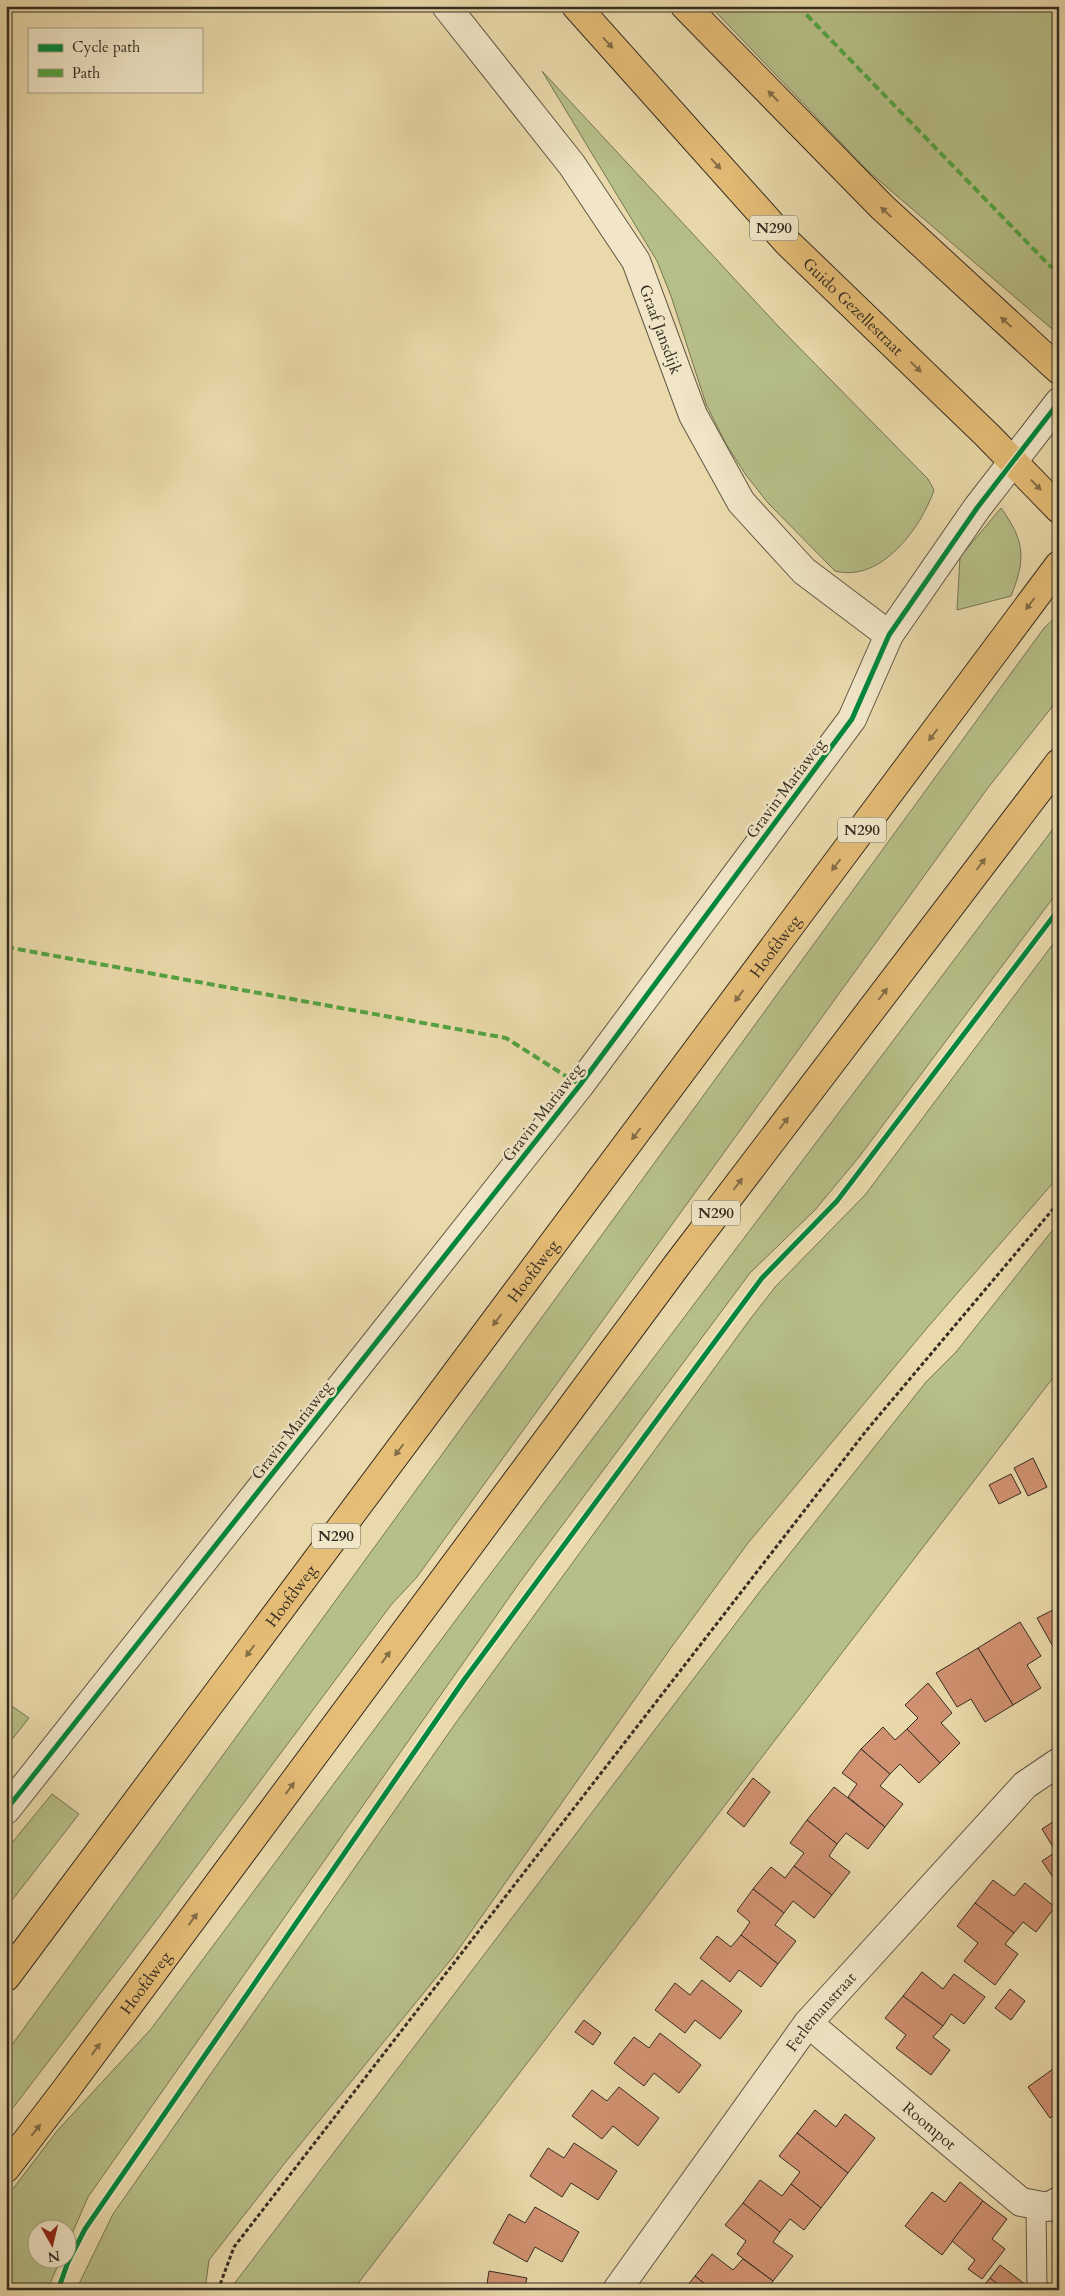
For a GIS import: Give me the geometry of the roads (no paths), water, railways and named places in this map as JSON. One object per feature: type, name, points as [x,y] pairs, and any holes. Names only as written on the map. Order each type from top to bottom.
[{"type":"main road","name":"Guido Gezellestraat","points":[[576,6],[788,243],[1014,462],[1059,509]]},
{"type":"main road","points":[[686,6],[882,208],[1059,370]]},
{"type":"main road","name":"Hoofdweg","points":[[6,1976],[1059,565]]},
{"type":"main road","name":"Hoofdweg","points":[[6,2168],[683,1257],[1059,763]]},
{"type":"street","name":"Graaf Jansdijk","points":[[446,6],[572,165],[636,261],[693,415],[741,502],[804,571],[889,635]]},
{"type":"street","name":"Gravin Mariaweg","points":[[6,1810],[580,1085],[852,719],[889,635],[977,508],[1059,402]]},
{"type":"street","name":"Ferlemanstraat","points":[[617,2290],[808,2023],[1025,1785],[1059,1762]]},
{"type":"street","name":"Roompot","points":[[808,2023],[1021,2202],[1048,2203]]},
{"type":"lane","points":[[1037,2290],[1048,2203]]}]
